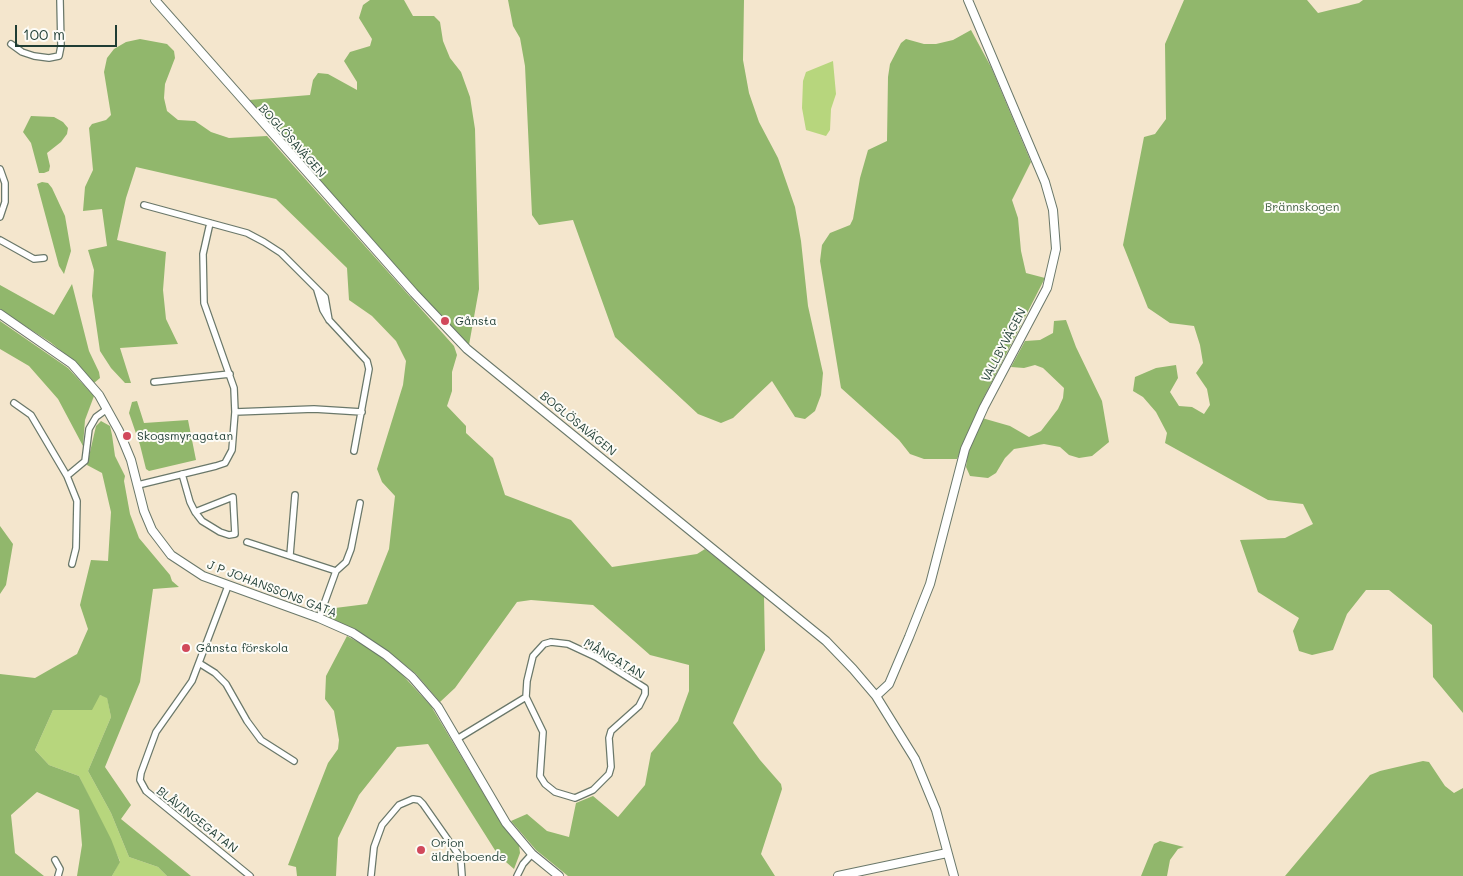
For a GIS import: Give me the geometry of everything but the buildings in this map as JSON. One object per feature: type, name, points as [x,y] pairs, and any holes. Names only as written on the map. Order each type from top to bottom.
[{"type":"street","points":[[11,44],[22,52],[34,56],[50,58],[59,56],[61,46],[60,0]]},
{"type":"street","name":"BOGLÖSAVÄGEN","points":[[155,0],[374,250],[467,349],[826,642],[876,696],[915,760],[936,810],[954,876]]},
{"type":"street","name":"VALLBYVÄGEN","points":[[876,696],[889,684],[910,637],[930,584],[965,450],[988,400],[1047,288],[1056,249],[1053,210],[1044,182],[968,0]]},
{"type":"street","points":[[0,169],[5,183],[5,202],[0,217]]},
{"type":"street","points":[[144,205],[246,233],[281,253],[316,288],[323,310],[329,320],[367,361],[369,379],[354,451]]},
{"type":"street","points":[[138,484],[216,466],[225,463],[230,457],[235,412],[234,388],[204,303],[203,254],[210,223]]},
{"type":"street","points":[[0,240],[34,259],[44,258]]},
{"type":"street","name":"J P JOHANSSONS GATA","points":[[0,314],[72,364],[88,381],[119,431],[138,484],[144,511],[160,543],[186,566],[228,586],[319,618],[353,633],[401,667],[438,707],[506,823],[532,854],[559,876]]},
{"type":"street","points":[[154,382],[230,374]]},
{"type":"street","points":[[14,403],[31,415],[68,476],[77,501],[76,548],[72,564]]},
{"type":"street","points":[[68,476],[85,461],[89,429],[96,417],[107,409]]},
{"type":"street","points":[[235,412],[314,409],[362,412]]},
{"type":"street","points":[[182,474],[195,512],[210,527],[229,535],[236,534],[233,497],[195,512]]},
{"type":"street","points":[[290,555],[295,495]]},
{"type":"street","points":[[319,618],[336,571],[342,567],[352,549],[360,503]]},
{"type":"street","points":[[247,542],[336,571]]},
{"type":"street","name":"BLÅVINGEGATAN","points":[[228,586],[187,690],[156,732],[140,780],[146,791],[250,876]]},
{"type":"street","name":"MÅNGATAN","points":[[551,642],[568,644],[596,657],[645,688],[645,694],[639,706],[611,731],[609,738],[611,767],[609,774],[593,790],[575,798],[555,792],[545,784],[540,776],[543,732],[526,698],[527,681],[533,656],[544,644],[551,642]]},
{"type":"street","points":[[199,663],[215,673],[226,684],[247,721],[261,740],[294,761]]},
{"type":"street","points":[[457,739],[526,698]]},
{"type":"street","points":[[371,876],[374,848],[382,825],[399,805],[413,799],[419,800],[423,804],[458,854],[461,862],[462,876]]},
{"type":"street","points":[[838,876],[946,852]]},
{"type":"street","points":[[517,876],[522,864],[532,854]]},
{"type":"street","points":[[54,860],[60,869],[58,876]]},
{"type":"green space","points":[[370,0],[404,0],[413,16],[434,16],[440,22],[443,41],[450,58],[461,72],[470,97],[475,129],[479,289],[469,345],[418,291],[249,100],[310,95],[313,80],[318,73],[328,74],[357,90],[357,82],[344,61],[350,52],[370,46],[372,39],[359,18],[363,5]]},
{"type":"green space","points":[[508,0],[744,0],[743,60],[749,93],[759,122],[778,158],[795,207],[801,241],[808,306],[823,373],[821,395],[815,411],[805,419],[795,417],[772,381],[733,418],[721,423],[698,414],[615,337],[573,220],[539,225],[532,215],[525,66],[520,38],[513,26]]},
{"type":"green space","name":"Brännskogen","points":[[1184,0],[1307,0],[1318,13],[1359,3],[1363,0],[1463,0],[1463,713],[1433,677],[1432,625],[1389,590],[1366,590],[1347,614],[1333,650],[1312,655],[1299,651],[1293,631],[1299,618],[1258,592],[1240,540],[1285,538],[1313,524],[1303,504],[1268,500],[1165,443],[1167,433],[1156,412],[1143,397],[1133,391],[1135,377],[1156,368],[1176,365],[1178,378],[1170,392],[1179,406],[1192,407],[1204,414],[1210,405],[1207,389],[1196,373],[1203,363],[1194,326],[1170,323],[1148,308],[1123,245],[1144,137],[1155,134],[1166,119],[1165,44]]},
{"type":"green space","points":[[971,30],[991,67],[1031,162],[1012,200],[1018,218],[1021,251],[1026,273],[1045,278],[984,397],[957,459],[924,459],[910,454],[899,440],[841,388],[820,261],[822,245],[830,233],[850,225],[853,219],[860,178],[868,150],[887,141],[888,77],[890,64],[901,43],[906,39],[924,44],[936,44],[953,40]]},
{"type":"green space","points":[[140,39],[167,44],[174,51],[175,58],[165,84],[164,98],[167,111],[178,120],[195,121],[211,132],[229,138],[267,136],[454,346],[457,355],[452,372],[452,391],[447,406],[466,426],[466,433],[493,458],[505,495],[571,520],[612,567],[697,554],[705,549],[764,596],[765,650],[733,723],[760,760],[781,784],[782,789],[761,854],[775,876],[568,876],[536,850],[511,821],[527,814],[547,831],[569,837],[576,803],[593,796],[618,817],[645,785],[651,753],[678,721],[689,691],[689,665],[650,655],[593,605],[531,600],[517,602],[455,688],[440,702],[416,674],[389,652],[355,630],[326,616],[327,609],[367,604],[389,549],[395,496],[382,482],[377,469],[403,385],[406,361],[396,341],[372,316],[349,300],[347,268],[276,199],[136,167],[126,198],[117,240],[166,252],[163,290],[166,319],[178,344],[120,348],[131,383],[125,383],[111,368],[100,351],[92,296],[94,270],[88,250],[107,246],[102,209],[83,211],[85,187],[93,170],[89,128],[92,124],[106,120],[111,115],[104,72],[107,58],[114,49],[126,42]]},
{"type":"green space","points":[[833,61],[836,94],[831,109],[830,130],[826,136],[806,130],[802,108],[803,81],[806,72]]},
{"type":"green space","points":[[31,116],[54,117],[63,122],[68,128],[67,134],[61,142],[47,153],[50,166],[49,171],[44,173],[39,173],[31,143],[23,132]]},
{"type":"green space","points":[[42,182],[48,183],[52,188],[65,216],[71,251],[64,274],[59,266],[37,184]]},
{"type":"green space","points":[[72,284],[89,351],[99,372],[100,378],[94,383],[74,361],[50,342],[0,310],[0,285],[54,315]]},
{"type":"green space","points":[[1066,320],[1076,347],[1102,401],[1109,442],[1092,456],[1079,458],[1069,455],[1060,447],[1044,444],[1014,449],[1005,458],[996,473],[988,478],[970,476],[966,467],[968,453],[982,418],[1010,426],[1029,437],[1041,431],[1058,409],[1063,398],[1064,388],[1043,368],[1035,365],[1024,368],[1011,367],[1025,341],[1040,340],[1053,333],[1054,321]]},
{"type":"green space","points":[[0,321],[68,368],[94,396],[85,420],[83,446],[58,399],[29,366],[0,349]]},
{"type":"green space","points":[[137,401],[144,423],[188,420],[196,460],[149,471],[146,469],[129,413],[132,402]]},
{"type":"green space","points":[[101,421],[110,426],[115,456],[125,476],[124,481],[130,514],[139,538],[170,575],[172,581],[179,587],[153,589],[140,682],[105,767],[131,805],[121,819],[191,876],[167,876],[158,867],[129,857],[111,813],[88,771],[111,717],[107,698],[100,695],[92,710],[53,710],[35,750],[49,765],[79,776],[111,839],[120,862],[112,876],[77,876],[82,845],[79,810],[37,792],[11,815],[15,853],[44,876],[0,876],[0,674],[35,678],[77,654],[88,629],[80,605],[91,560],[108,561],[111,512],[102,473],[87,465],[96,426]]},
{"type":"green space","points":[[0,526],[13,544],[6,585],[0,594]]},
{"type":"green space","points":[[347,636],[369,648],[398,670],[431,706],[488,801],[519,845],[520,853],[514,869],[498,855],[428,744],[397,747],[359,795],[338,838],[336,876],[297,876],[296,867],[288,865],[328,763],[338,749],[339,740],[334,711],[325,699],[326,676]]},
{"type":"green space","points":[[100,695],[107,697],[111,717],[88,771],[111,813],[129,857],[158,867],[167,876],[112,876],[120,861],[79,776],[49,765],[35,750],[53,710],[72,710]]},
{"type":"green space","points":[[1423,761],[1429,762],[1445,786],[1454,793],[1463,788],[1463,876],[1285,876],[1370,775]]},
{"type":"green space","points":[[1160,841],[1184,847],[1178,849],[1170,860],[1167,876],[1141,876],[1154,844]]},
{"type":"place","name":"Gånsta","points":[[445,321]]},
{"type":"place","name":"Skogsmyragatan","points":[[127,436]]},
{"type":"place","name":"Gånsta förskola","points":[[186,648]]},
{"type":"place","name":"Orion äldreboende","points":[[421,850]]}]
